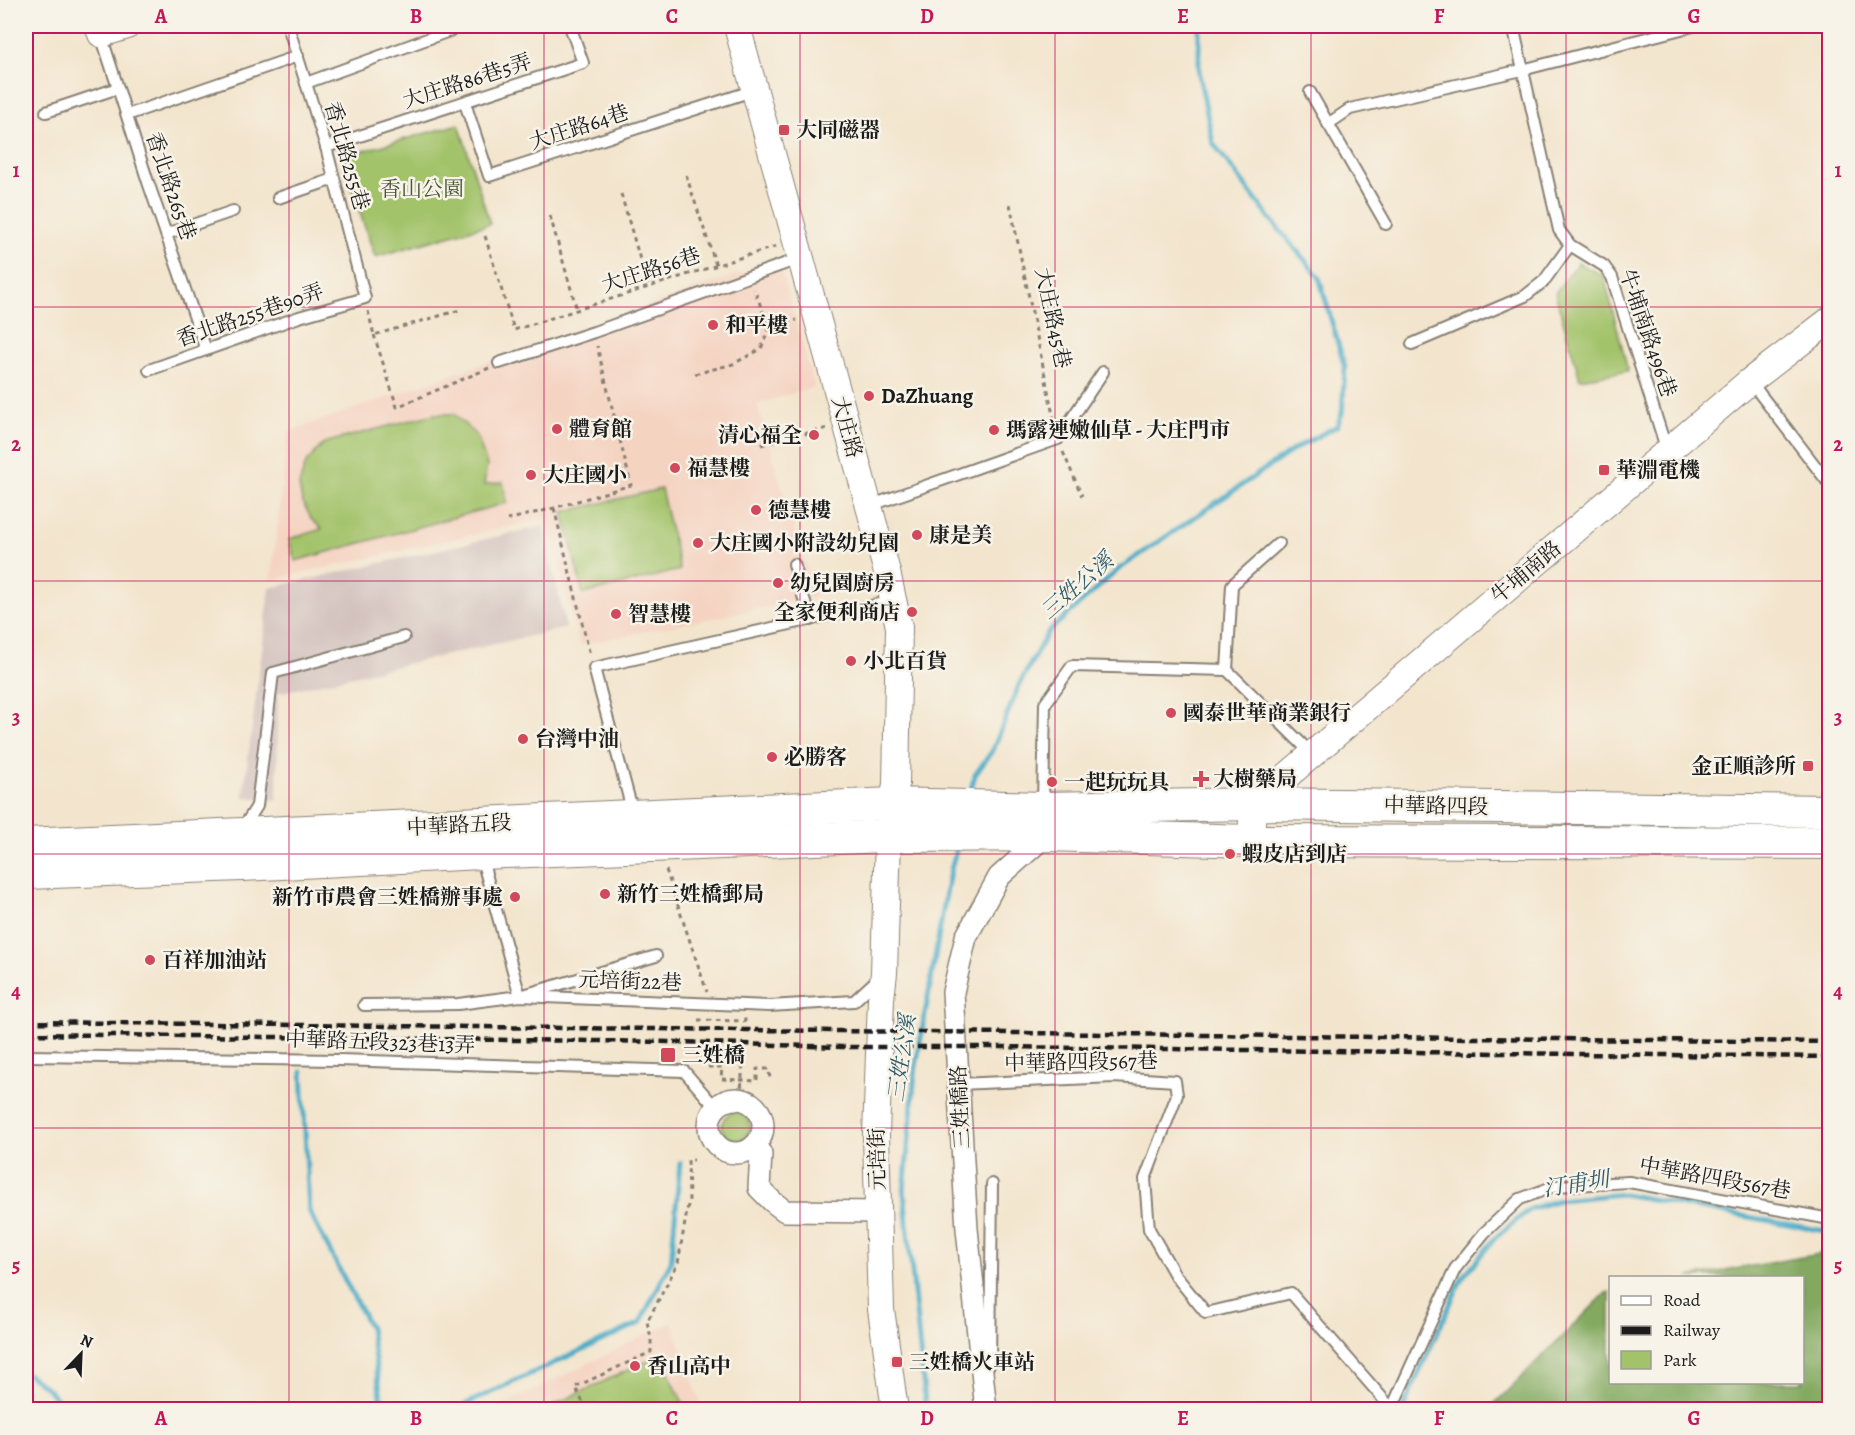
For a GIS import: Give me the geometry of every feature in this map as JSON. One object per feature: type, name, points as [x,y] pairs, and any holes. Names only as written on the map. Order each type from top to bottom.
[{"type":"main road","name":"中華路五段","points":[[26,873],[200,852],[238,835],[892,804]]},
{"type":"main road","points":[[892,804],[1045,821]]},
{"type":"main road","name":"中華路四段","points":[[1045,821],[1254,804],[1830,811]]},
{"type":"main road","points":[[888,836],[1045,821]]},
{"type":"main road","name":"中華路四段","points":[[1045,821],[1250,841],[1830,843]]},
{"type":"main road","name":"中華路五段","points":[[26,844],[200,852],[481,853],[888,836]]},
{"type":"street","points":[[99,30],[127,26]]},
{"type":"street","name":"大庄路","points":[[738,26],[847,423],[899,627],[896,784],[888,836]]},
{"type":"street","name":"牛埔南路","points":[[1254,804],[1750,381],[1830,320]]},
{"type":"street","points":[[1250,841],[1254,804]]},
{"type":"street","name":"三姓橋路","points":[[986,1410],[967,1229],[953,993],[966,937],[999,877],[1045,821]]},
{"type":"street","name":"元培街","points":[[888,836],[876,1135],[881,1309],[895,1410]]},
{"type":"street","points":[[731,1100],[748,1102],[756,1107],[763,1123],[760,1140],[746,1151],[729,1152],[714,1141],[709,1124],[716,1108],[723,1102],[731,1100]]},
{"type":"street","points":[[754,1146],[761,1154],[759,1188],[773,1203],[785,1211],[878,1212]]},
{"type":"lane","name":"香北路255巷","points":[[288,26],[326,147],[365,298]]},
{"type":"lane","points":[[306,83],[463,26]]},
{"type":"lane","name":"大庄路86巷5弄","points":[[326,147],[583,63],[570,26]]},
{"type":"lane","points":[[1412,344],[1525,296],[1544,281],[1570,245],[1559,230],[1513,26]]},
{"type":"lane","points":[[1328,124],[1350,109],[1522,70],[1693,26]]},
{"type":"lane","name":"香北路265巷","points":[[99,30],[206,350]]},
{"type":"lane","points":[[127,115],[298,56]]},
{"type":"lane","points":[[46,112],[118,88]]},
{"type":"lane","name":"大庄路64巷","points":[[465,103],[489,176],[755,90]]},
{"type":"lane","points":[[1310,92],[1386,224]]},
{"type":"lane","points":[[278,198],[334,179]]},
{"type":"lane","points":[[166,234],[233,211]]},
{"type":"lane","name":"牛埔南路496巷","points":[[1570,245],[1604,266],[1612,277],[1667,452]]},
{"type":"lane","points":[[499,363],[594,332],[749,276],[799,249]]},
{"type":"lane","name":"香北路255巷90弄","points":[[149,369],[299,316],[365,298]]},
{"type":"lane","name":"大庄路45巷","points":[[1058,440],[1103,372]]},
{"type":"lane","points":[[1750,381],[1830,485]]},
{"type":"lane","points":[[868,506],[1058,440]]},
{"type":"lane","points":[[1227,670],[1232,585],[1279,543]]},
{"type":"lane","points":[[794,564],[810,620]]},
{"type":"lane","points":[[634,816],[594,668],[893,601]]},
{"type":"lane","points":[[238,835],[257,806],[273,673],[404,637]]},
{"type":"lane","points":[[1045,821],[1045,704],[1072,666],[1227,670],[1312,754]]},
{"type":"lane","points":[[481,853],[520,996],[656,956]]},
{"type":"lane","name":"元培街22巷","points":[[364,1005],[458,1004],[520,996],[769,1006],[854,1001],[884,973]]},
{"type":"lane","name":"中華路五段323巷13弄","points":[[26,1056],[339,1060],[684,1071],[716,1108]]},
{"type":"lane","name":"中華路四段567巷","points":[[959,1084],[1114,1077],[1175,1081],[1177,1095],[1145,1179],[1149,1228],[1174,1275],[1206,1313],[1291,1293],[1392,1409],[1455,1269],[1484,1233],[1520,1200],[1555,1185],[1629,1182],[1830,1219]]},
{"type":"lane","points":[[984,1386],[989,1377],[992,1184]]},
{"type":"path","points":[[686,175],[716,265]]},
{"type":"path","points":[[621,194],[648,287]]},
{"type":"path","name":"大庄路45巷","points":[[1010,204],[1058,440],[1082,496]]},
{"type":"path","points":[[550,216],[578,310]]},
{"type":"path","name":"大庄路56巷","points":[[485,236],[514,330],[716,265],[799,249]]},
{"type":"path","points":[[695,374],[733,364],[761,349],[769,327],[749,276]]},
{"type":"path","points":[[365,298],[397,407],[499,363]]},
{"type":"path","points":[[374,335],[460,310]]},
{"type":"path","points":[[769,327],[817,315]]},
{"type":"path","points":[[507,520],[631,485],[594,332]]},
{"type":"path","points":[[761,445],[847,423]]},
{"type":"path","points":[[554,508],[594,668]]},
{"type":"path","points":[[658,845],[711,1004]]},
{"type":"path","points":[[698,1020],[745,1021]]},
{"type":"path","points":[[697,1056],[743,1057],[741,1094]]},
{"type":"path","points":[[708,1067],[722,1067],[721,1079],[757,1081],[757,1069],[769,1069],[770,1081]]},
{"type":"path","points":[[587,1410],[575,1387],[651,1352],[651,1338],[647,1322],[678,1263],[689,1199],[688,1160],[694,1160]]},
{"type":"shaded area","name":"大庄國小","points":[[778,260],[815,387],[757,404],[815,597],[580,645],[546,518],[271,580],[288,432]]},
{"type":"shaded area","points":[[543,526],[566,628],[278,693],[277,800],[243,797],[270,588]]},
{"type":"shaded area","name":"香山高中","points":[[672,1322],[703,1409],[493,1410]]},
{"type":"green space","name":"香山公園","points":[[459,124],[490,224],[375,257],[341,157]]},
{"type":"green space","points":[[1578,263],[1604,276],[1628,371],[1580,379],[1555,293]]},
{"type":"green space","points":[[434,414],[454,414],[477,436],[487,465],[484,485],[503,482],[507,503],[295,561],[289,539],[322,529],[312,520],[302,501],[299,485],[306,463],[324,443]]},
{"type":"green space","points":[[661,489],[680,570],[583,594],[563,512]]},
{"type":"green space","points":[[736,1112],[746,1116],[750,1126],[746,1136],[736,1140],[726,1136],[722,1126],[726,1116]]},
{"type":"green space","points":[[1830,1253],[1829,1409],[1489,1409],[1609,1292],[1609,1384],[1804,1384],[1804,1276],[1695,1276]]},
{"type":"green space","points":[[660,1355],[686,1409],[545,1409]]},
{"type":"waterway","name":"三姓公溪","points":[[969,797],[975,775],[993,750],[1019,685],[1048,632],[1119,569],[1296,448],[1337,426],[1342,413],[1345,368],[1319,277],[1268,216],[1213,143],[1199,74],[1201,26]]},
{"type":"waterway","name":"三姓公溪","points":[[926,1410],[904,1192],[915,1072],[949,876],[957,847]]},
{"type":"waterway","points":[[302,1072],[309,1211],[370,1328],[383,1410]]},
{"type":"waterway","points":[[453,1410],[640,1323],[671,1262],[680,1163]]},
{"type":"waterway","name":"汀甫圳","points":[[1402,1410],[1462,1278],[1496,1237],[1530,1209],[1559,1200],[1623,1194],[1830,1232]]},
{"type":"waterway","name":"汀甫圳","points":[[26,1373],[48,1389],[66,1410]]},
{"type":"railway","points":[[26,1022],[1830,1042]]},
{"type":"railway","points":[[26,1034],[676,1042],[841,1047],[1830,1057]]},
{"type":"place","name":"大同磁器","points":[[784,130]]},
{"type":"place","name":"和平樓","points":[[713,325]]},
{"type":"place","name":"DaZhuang","points":[[869,396]]},
{"type":"place","name":"體育館","points":[[557,429]]},
{"type":"place","name":"瑪露連嫩仙草 - 大庄門市","points":[[994,430]]},
{"type":"place","name":"清心福全","points":[[814,435]]},
{"type":"place","name":"福慧樓","points":[[675,468]]},
{"type":"place","name":"華淵電機","points":[[1604,470]]},
{"type":"place","name":"大庄國小","points":[[531,475]]},
{"type":"place","name":"德慧樓","points":[[756,510]]},
{"type":"place","name":"康是美","points":[[917,535]]},
{"type":"place","name":"大庄國小附設幼兒園","points":[[698,543]]},
{"type":"place","name":"幼兒園廚房","points":[[778,583]]},
{"type":"place","name":"全家便利商店","points":[[912,612]]},
{"type":"place","name":"智慧樓","points":[[616,614]]},
{"type":"place","name":"小北百貨","points":[[851,661]]},
{"type":"place","name":"國泰世華商業銀行","points":[[1171,713]]},
{"type":"place","name":"台灣中油","points":[[523,739]]},
{"type":"place","name":"必勝客","points":[[772,757]]},
{"type":"place","name":"金正順診所","points":[[1808,766]]},
{"type":"place","name":"大樹藥局","points":[[1201,779]]},
{"type":"place","name":"一起玩玩具","points":[[1052,782]]},
{"type":"place","name":"蝦皮店到店","points":[[1230,854]]},
{"type":"place","name":"新竹三姓橋郵局","points":[[605,894]]},
{"type":"place","name":"新竹市農會三姓橋辦事處","points":[[515,897]]},
{"type":"place","name":"百祥加油站","points":[[150,960]]},
{"type":"place","name":"三姓橋","points":[[668,1055]]},
{"type":"place","name":"三姓橋火車站","points":[[897,1362]]},
{"type":"place","name":"香山高中","points":[[635,1366]]}]
